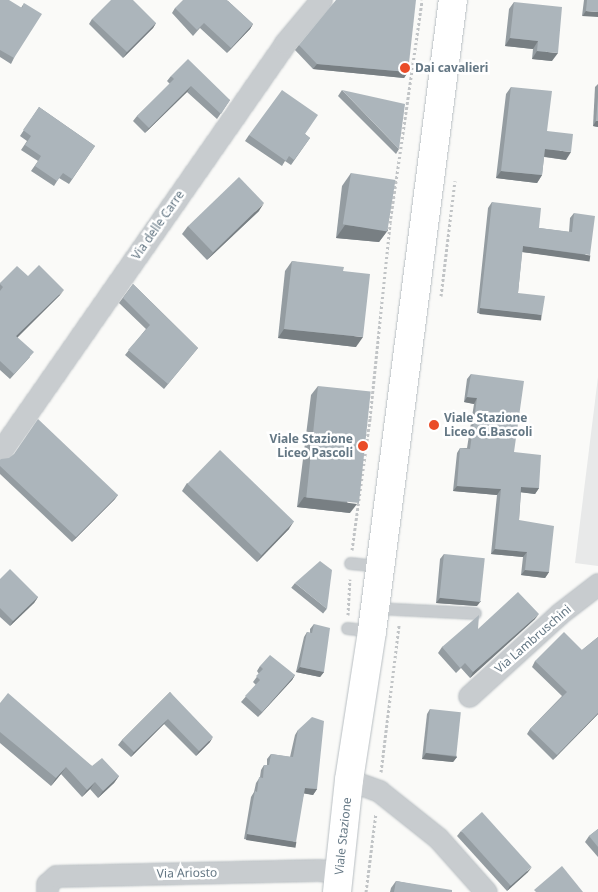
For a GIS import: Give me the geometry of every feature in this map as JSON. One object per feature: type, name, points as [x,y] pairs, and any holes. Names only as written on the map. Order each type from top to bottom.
[{"type":"main road","name":"Viale Stazione","points":[[338,882],[365,623],[380,566],[453,0]]},
{"type":"street","name":"Via delle Carre","points":[[0,452],[285,43],[320,0]]},
{"type":"street","name":"Via Lambruschini","points":[[469,696],[559,614],[598,584]]},
{"type":"street","points":[[349,780],[379,791],[438,838],[486,892]]},
{"type":"street","name":"Via Ariosto","points":[[47,892],[47,884],[56,876],[308,870],[338,882]]},
{"type":"lane","points":[[350,563],[380,566]]},
{"type":"lane","points":[[365,623],[475,613]]},
{"type":"path","points":[[365,623],[350,563],[370,418],[390,223],[422,0]]},
{"type":"shaded area","points":[[598,377],[598,566],[575,563]]},
{"type":"building","points":[[0,0],[9,0],[22,8],[24,3],[42,14],[14,58],[0,50]]},
{"type":"building","points":[[111,0],[133,0],[156,23],[127,52],[92,19]]},
{"type":"building","points":[[183,0],[227,0],[253,24],[231,48],[204,23],[197,30],[175,8]]},
{"type":"building","points":[[336,0],[416,0],[408,72],[317,64],[299,45]]},
{"type":"building","points":[[587,0],[598,0],[598,12],[586,11]]},
{"type":"building","points":[[514,2],[562,7],[558,53],[537,51],[538,41],[510,38]]},
{"type":"building","points":[[188,59],[230,100],[221,114],[191,86],[149,128],[137,116],[174,79],[171,76]]},
{"type":"building","points":[[511,87],[552,91],[547,131],[573,134],[571,152],[545,149],[542,175],[501,171]]},
{"type":"building","points":[[282,90],[318,115],[305,134],[310,138],[294,160],[289,156],[286,161],[249,135]]},
{"type":"building","points":[[342,90],[405,104],[399,149]]},
{"type":"building","points":[[598,97],[598,121],[596,121]]},
{"type":"building","points":[[39,107],[95,146],[72,179],[63,173],[57,181],[35,166],[41,156],[25,145],[31,136],[23,130]]},
{"type":"building","points":[[351,173],[395,180],[387,231],[343,224]]},
{"type":"building","points":[[239,177],[264,203],[213,252],[188,226]]},
{"type":"building","points":[[492,202],[541,208],[539,228],[572,232],[574,213],[595,216],[590,255],[523,246],[518,293],[545,296],[542,315],[480,308]]},
{"type":"building","points":[[292,261],[344,267],[343,271],[370,274],[363,337],[284,329]]},
{"type":"building","points":[[39,265],[64,290],[16,336],[34,352],[14,374],[0,361],[0,291],[3,287],[0,283],[17,266],[28,276]]},
{"type":"building","points":[[133,284],[198,348],[168,384],[128,350],[150,325],[123,298]]},
{"type":"building","points":[[471,374],[524,381],[514,452],[541,455],[539,488],[521,487],[519,520],[554,526],[549,572],[525,570],[527,552],[495,549],[501,489],[457,486],[460,448],[470,449],[477,398],[467,397]]},
{"type":"building","points":[[318,386],[371,392],[359,503],[306,497]]},
{"type":"building","points":[[38,419],[118,495],[76,537],[0,466],[0,460],[9,458],[14,454]]},
{"type":"building","points":[[220,450],[294,522],[261,555],[187,484]]},
{"type":"building","points":[[444,554],[485,558],[480,602],[439,598]]},
{"type":"building","points":[[320,561],[332,570],[327,609],[295,583]]},
{"type":"building","points":[[10,569],[38,597],[13,621],[0,608],[0,579]]},
{"type":"building","points":[[518,592],[539,614],[473,672],[465,663],[460,668],[442,647],[479,615],[478,629]]},
{"type":"building","points":[[314,624],[330,628],[324,672],[300,667],[307,632],[312,633]]},
{"type":"building","points":[[564,632],[582,650],[598,637],[598,713],[557,755],[530,729],[567,692],[535,661]]},
{"type":"building","points":[[270,655],[295,675],[262,712],[245,696],[260,680],[256,676],[263,669],[260,666]]},
{"type":"building","points":[[170,692],[213,737],[199,751],[168,719],[134,752],[122,740]]},
{"type":"building","points":[[8,693],[92,766],[102,758],[119,776],[103,791],[95,782],[87,790],[66,767],[56,778],[0,732],[0,703]]},
{"type":"building","points":[[430,709],[461,712],[456,756],[425,753]]},
{"type":"building","points":[[312,717],[324,721],[317,789],[305,788],[296,842],[247,834],[255,791],[257,792],[259,777],[263,778],[264,765],[269,765],[271,754],[293,757],[298,730]]},
{"type":"building","points":[[482,812],[532,867],[511,886],[461,831]]},
{"type":"building","points":[[598,829],[598,847],[589,836]]},
{"type":"building","points":[[562,866],[583,892],[536,892],[534,890]]},
{"type":"building","points":[[396,881],[452,890],[452,892],[394,892]]},
{"type":"place","name":"Dai cavalieri","points":[[405,68]]},
{"type":"place","name":"Viale Stazione Liceo G.Bascoli","points":[[434,425]]},
{"type":"place","name":"Viale Stazione Liceo Pascoli","points":[[363,446]]}]
